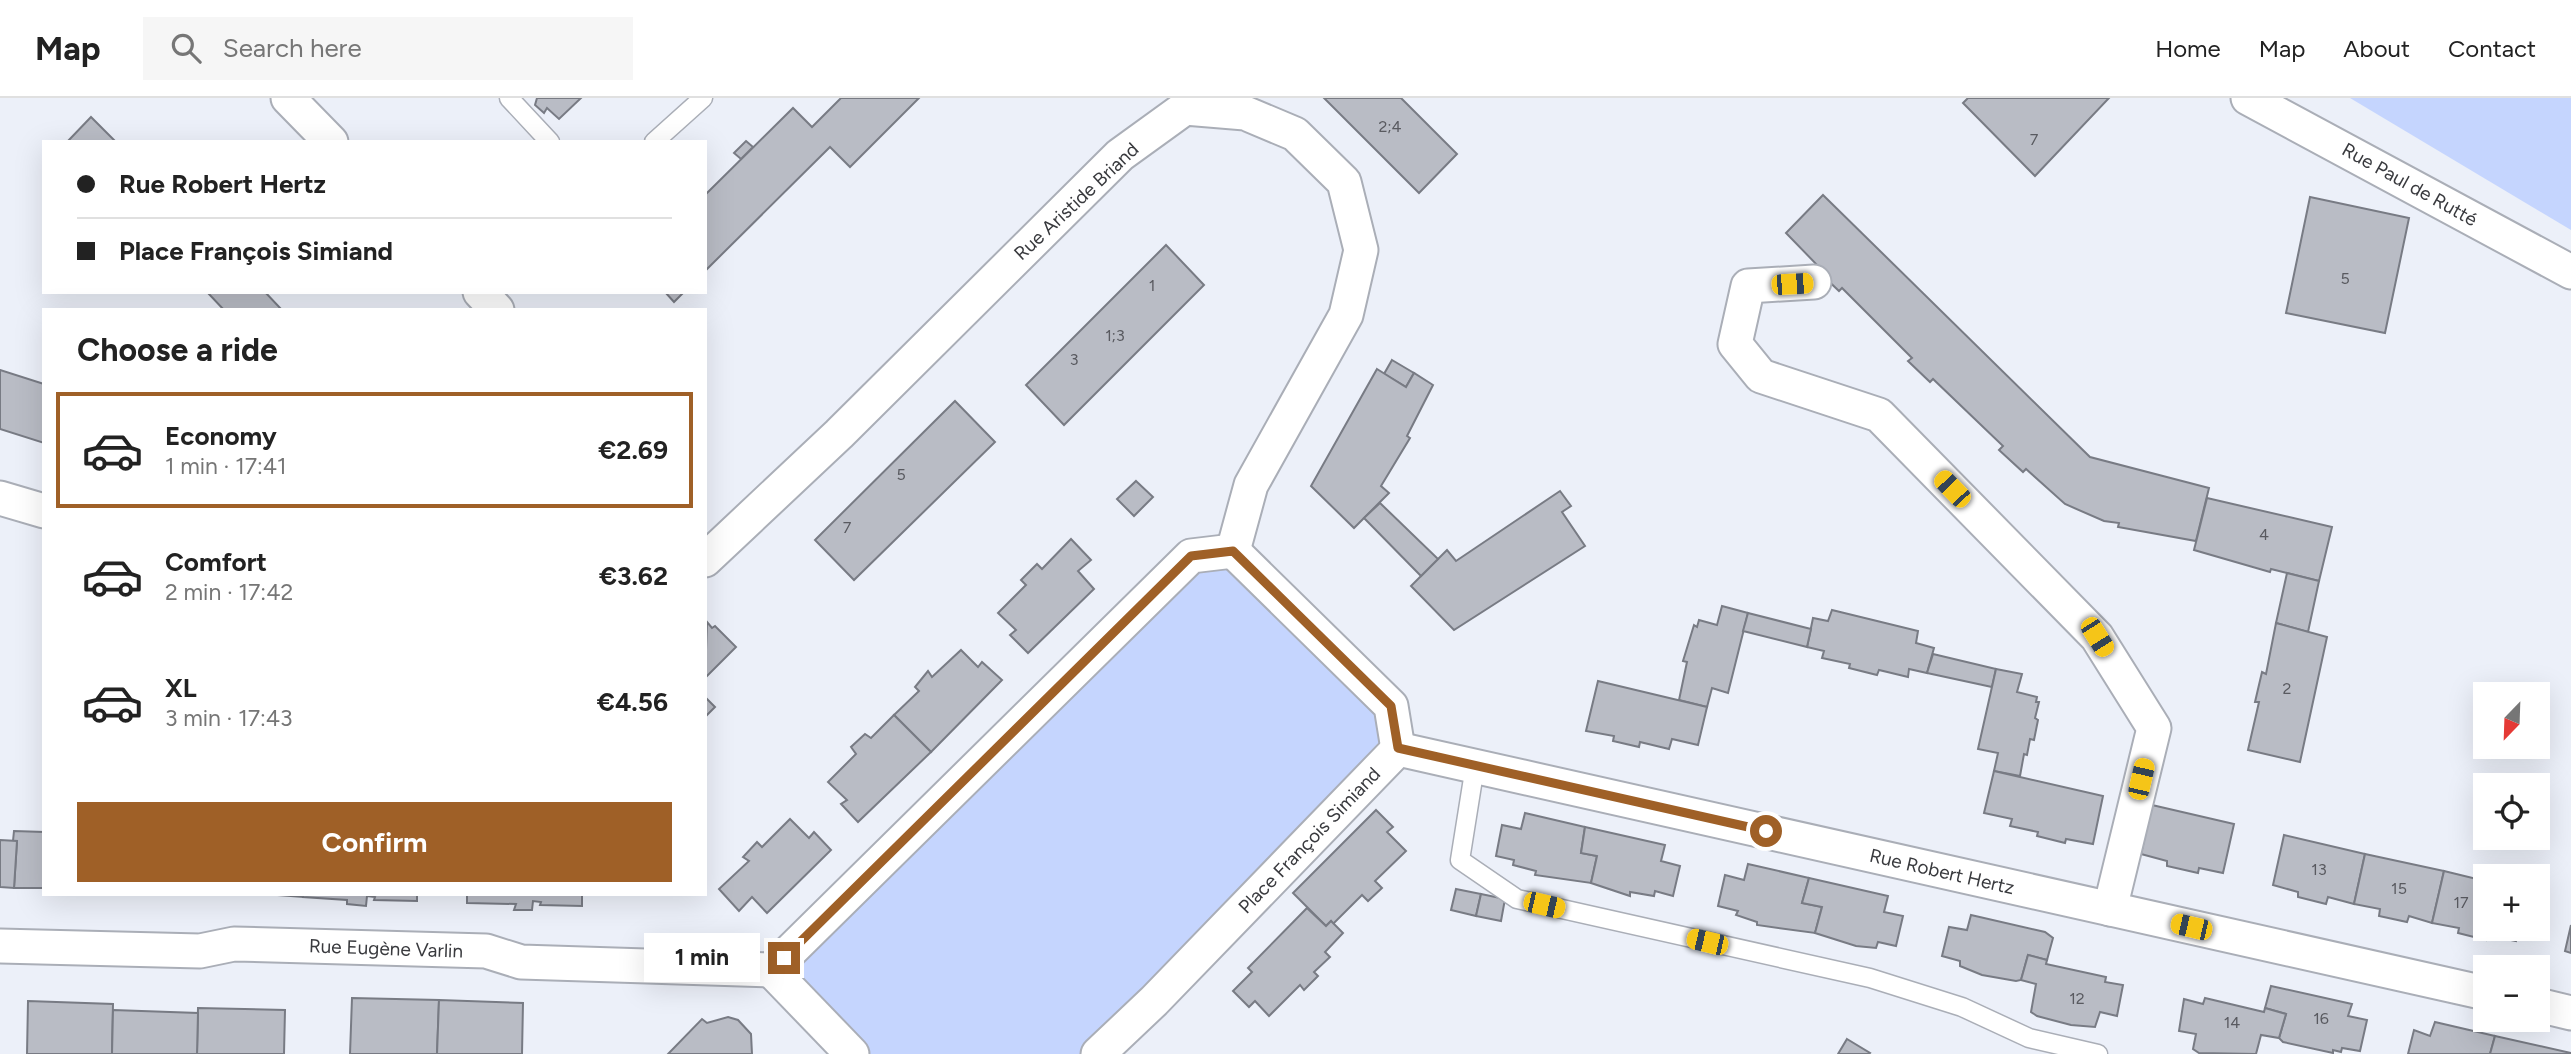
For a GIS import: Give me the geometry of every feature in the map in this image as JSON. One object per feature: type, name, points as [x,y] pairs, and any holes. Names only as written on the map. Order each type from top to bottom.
[{"type":"street","points":[[288,98],[329,140]]},
{"type":"street","name":"Rue Paul de Rutté","points":[[2248,98],[2571,272]]},
{"type":"street","name":"Rue Aristide Briand","points":[[712,540],[1120,155],[1185,108],[1244,113],[1296,134],[1344,182],[1361,250],[1346,315],[1251,485],[1233,551]]},
{"type":"street","points":[[1814,282],[1748,286],[1735,344],[1761,376],[1879,415],[2097,637],[2154,728],[2110,909]]},
{"type":"street","points":[[482,294],[496,308]]},
{"type":"street","points":[[0,498],[42,510]]},
{"type":"street","points":[[845,1052],[771,970],[1191,556],[1233,551],[1391,706],[1398,748]]},
{"type":"street","name":"Rue Robert Hertz","points":[[1398,748],[2473,990]]},
{"type":"street","name":"Place François Simiand","points":[[1098,1054],[1154,1001],[1398,748]]},
{"type":"street","name":"Rue Eugène Varlin","points":[[0,946],[200,951],[234,944],[485,951],[521,962],[771,970]]},
{"type":"street","points":[[2550,1008],[2571,1013]]},
{"type":"lane","points":[[509,98],[548,140]]},
{"type":"lane","points":[[655,140],[703,98]]},
{"type":"lane","points":[[1475,766],[1460,860],[1517,899],[1870,978],[1962,1007],[2029,1038],[2098,1054]]},
{"type":"shaded area","points":[[2350,98],[2571,98],[2571,230]]},
{"type":"shaded area","points":[[1233,551],[1391,706],[1398,749],[1098,1054],[852,1054],[771,970],[1191,556]]},
{"type":"building","points":[[537,98],[581,98],[559,119],[547,108],[544,113],[535,105]]},
{"type":"building","points":[[841,98],[919,98],[850,167],[830,147],[707,269],[707,193],[793,108],[812,127]]},
{"type":"building","points":[[1324,98],[1401,98],[1457,154],[1419,193]]},
{"type":"building","points":[[1968,98],[2109,98],[2035,176],[1963,103]]},
{"type":"building","points":[[91,117],[114,140],[69,140]]},
{"type":"building","points":[[746,141],[753,147],[741,159],[734,153]]},
{"type":"building","points":[[1823,195],[2090,457],[2209,488],[2196,541],[2118,527],[2119,523],[2104,521],[2065,504],[2026,469],[2023,472],[1999,450],[2003,446],[1933,379],[1930,382],[1908,361],[1912,358],[1842,288],[1839,291],[1819,272],[1821,269],[1786,233]]},
{"type":"building","points":[[2310,197],[2409,218],[2385,333],[2286,313]]},
{"type":"building","points":[[1166,245],[1204,285],[1064,425],[1026,385]]},
{"type":"building","points":[[209,294],[267,294],[280,308],[222,308]]},
{"type":"building","points":[[667,294],[682,294],[674,302]]},
{"type":"building","points":[[1392,360],[1414,373],[1406,387],[1384,374]]},
{"type":"building","points":[[1377,369],[1406,387],[1414,373],[1433,385],[1407,436],[1410,438],[1381,486],[1389,493],[1354,528],[1311,486]]},
{"type":"building","points":[[0,370],[42,383],[42,442],[0,429]]},
{"type":"building","points":[[955,401],[995,442],[854,580],[815,540]]},
{"type":"building","points":[[1136,481],[1153,497],[1134,516],[1117,499]]},
{"type":"building","points":[[1560,491],[1571,506],[1562,512],[1585,546],[1454,630],[1411,586],[1447,550],[1456,561]]},
{"type":"building","points":[[2207,498],[2332,527],[2319,581],[2271,569],[2270,572],[2194,550]]},
{"type":"building","points":[[1380,503],[1438,559],[1421,576],[1364,518]]},
{"type":"building","points":[[1071,539],[1091,560],[1078,571],[1094,589],[1028,653],[1010,635],[1016,630],[998,613],[1026,585],[1021,580],[1037,564],[1042,569]]},
{"type":"building","points":[[2287,573],[2319,581],[2308,632],[2276,623]]},
{"type":"building","points":[[1722,606],[1748,613],[1728,693],[1712,688],[1707,707],[1679,700],[1687,662],[1683,661],[1694,625],[1697,627],[1699,620],[1717,625]]},
{"type":"building","points":[[1832,610],[1918,631],[1916,643],[1934,648],[1927,673],[1909,669],[1908,677],[1879,670],[1877,675],[1849,668],[1850,664],[1822,658],[1824,651],[1807,647],[1813,618],[1828,621]]},
{"type":"building","points":[[1748,613],[1811,629],[1807,647],[1743,631]]},
{"type":"building","points":[[707,622],[712,628],[715,626],[736,647],[707,676]]},
{"type":"building","points":[[2276,623],[2327,637],[2300,762],[2248,750],[2259,702],[2255,702],[2262,672],[2266,674]]},
{"type":"building","points":[[961,650],[978,667],[982,662],[1002,680],[931,752],[894,715],[919,691],[915,687],[928,671],[932,677]]},
{"type":"building","points":[[1933,654],[1996,669],[1992,687],[1927,673]]},
{"type":"building","points":[[1996,669],[2022,674],[2017,692],[2037,697],[2036,702],[2039,702],[2034,740],[2030,739],[2027,755],[2024,754],[2020,776],[1994,771],[1998,753],[1978,749]]},
{"type":"building","points":[[1598,681],[1707,707],[1698,745],[1672,739],[1669,749],[1640,742],[1639,747],[1613,741],[1614,736],[1586,731]]},
{"type":"building","points":[[707,699],[715,707],[707,715]]},
{"type":"building","points":[[894,715],[931,752],[858,822],[841,804],[847,800],[828,782],[856,754],[851,747],[865,734],[871,738]]},
{"type":"building","points":[[1994,771],[2103,796],[2093,844],[2066,839],[2065,843],[2037,836],[2038,832],[2010,826],[2012,819],[1984,813]]},
{"type":"building","points":[[2152,805],[2234,824],[2223,873],[2199,868],[2198,873],[2167,866],[2167,861],[2141,854]]},
{"type":"building","points":[[1376,810],[1393,827],[1387,832],[1406,851],[1375,881],[1382,888],[1368,901],[1362,895],[1333,924],[1331,921],[1326,926],[1293,893]]},
{"type":"building","points":[[1525,813],[1585,827],[1581,853],[1597,856],[1591,883],[1535,875],[1536,871],[1513,865],[1514,860],[1496,856],[1502,825],[1521,829]]},
{"type":"building","points":[[790,819],[809,838],[814,832],[831,850],[767,913],[752,897],[739,911],[719,889],[749,861],[743,857],[757,842],[762,847]]},
{"type":"building","points":[[1585,827],[1665,845],[1661,861],[1680,866],[1673,896],[1655,891],[1654,896],[1630,892],[1630,896],[1591,883],[1597,856],[1581,853]]},
{"type":"building","points":[[14,831],[42,832],[42,888],[14,888],[17,841],[13,841]]},
{"type":"building","points":[[2284,835],[2365,854],[2354,904],[2328,897],[2326,904],[2298,897],[2298,892],[2273,885]]},
{"type":"building","points":[[0,840],[17,841],[14,888],[0,887]]},
{"type":"building","points":[[2365,854],[2444,871],[2432,923],[2409,916],[2407,922],[2379,916],[2380,909],[2354,904]]},
{"type":"building","points":[[1748,864],[1809,878],[1802,903],[1822,907],[1815,933],[1757,925],[1757,922],[1736,915],[1738,911],[1718,906],[1725,875],[1744,880]]},
{"type":"building","points":[[2444,871],[2473,878],[2473,937],[2458,933],[2459,928],[2432,923]]},
{"type":"building","points":[[1809,878],[1888,896],[1884,912],[1903,916],[1896,946],[1878,942],[1876,948],[1856,946],[1815,933],[1822,907],[1802,903]]},
{"type":"building","points":[[1456,889],[1481,894],[1476,916],[1451,910]]},
{"type":"building","points":[[1481,894],[1505,899],[1501,921],[1476,916]]},
{"type":"building","points":[[367,896],[366,906],[347,904],[347,900],[303,897]]},
{"type":"building","points":[[367,896],[417,896],[417,901],[374,900],[375,897]]},
{"type":"building","points":[[467,896],[582,896],[582,906],[540,905],[541,902],[533,901],[532,910],[514,910],[516,904],[467,903]]},
{"type":"building","points":[[1307,908],[1326,926],[1331,921],[1343,933],[1325,952],[1330,957],[1314,972],[1318,976],[1304,990],[1300,985],[1269,1016],[1255,1001],[1249,1007],[1233,991],[1252,972],[1248,968]]},
{"type":"building","points":[[1971,915],[2045,932],[2053,938],[2047,960],[2028,955],[2021,980],[2016,981],[1982,975],[1960,966],[1960,961],[1942,956],[1949,927],[1967,930]]},
{"type":"building","points":[[2571,925],[2571,953],[2565,951]]},
{"type":"building","points":[[2028,955],[2047,960],[2046,964],[2106,977],[2105,982],[2123,985],[2117,1016],[2100,1012],[2095,1027],[2071,1025],[2031,1012],[2036,984],[2021,980]]},
{"type":"building","points":[[2271,986],[2352,1004],[2348,1016],[2367,1020],[2360,1051],[2342,1048],[2341,1052],[2333,1050],[2333,1053],[2283,1042],[2279,1038],[2286,1014],[2265,1008]]},
{"type":"building","points":[[352,998],[439,1000],[437,1054],[350,1054]]},
{"type":"building","points":[[2205,998],[2264,1012],[2265,1008],[2286,1014],[2279,1038],[2261,1035],[2256,1054],[2199,1053],[2193,1049],[2196,1034],[2179,1031],[2184,999],[2203,1004]]},
{"type":"building","points":[[439,1000],[523,1003],[522,1054],[437,1054]]},
{"type":"building","points":[[28,1001],[113,1004],[112,1054],[27,1054]]},
{"type":"building","points":[[198,1008],[285,1010],[284,1054],[197,1054]]},
{"type":"building","points":[[113,1010],[198,1013],[197,1054],[112,1054]]},
{"type":"building","points":[[728,1017],[738,1020],[751,1034],[752,1054],[668,1054],[702,1019],[707,1023]]},
{"type":"building","points":[[2435,1022],[2495,1036],[2490,1054],[2408,1054],[2414,1030],[2430,1036]]},
{"type":"building","points":[[2495,1036],[2571,1053],[2571,1054],[2490,1054]]},
{"type":"building","points":[[1847,1039],[1870,1053],[1838,1054]]},
{"type":"route","points":[[784,958],[1191,556],[1233,551],[1391,706],[1398,748],[1766,831]]}]
